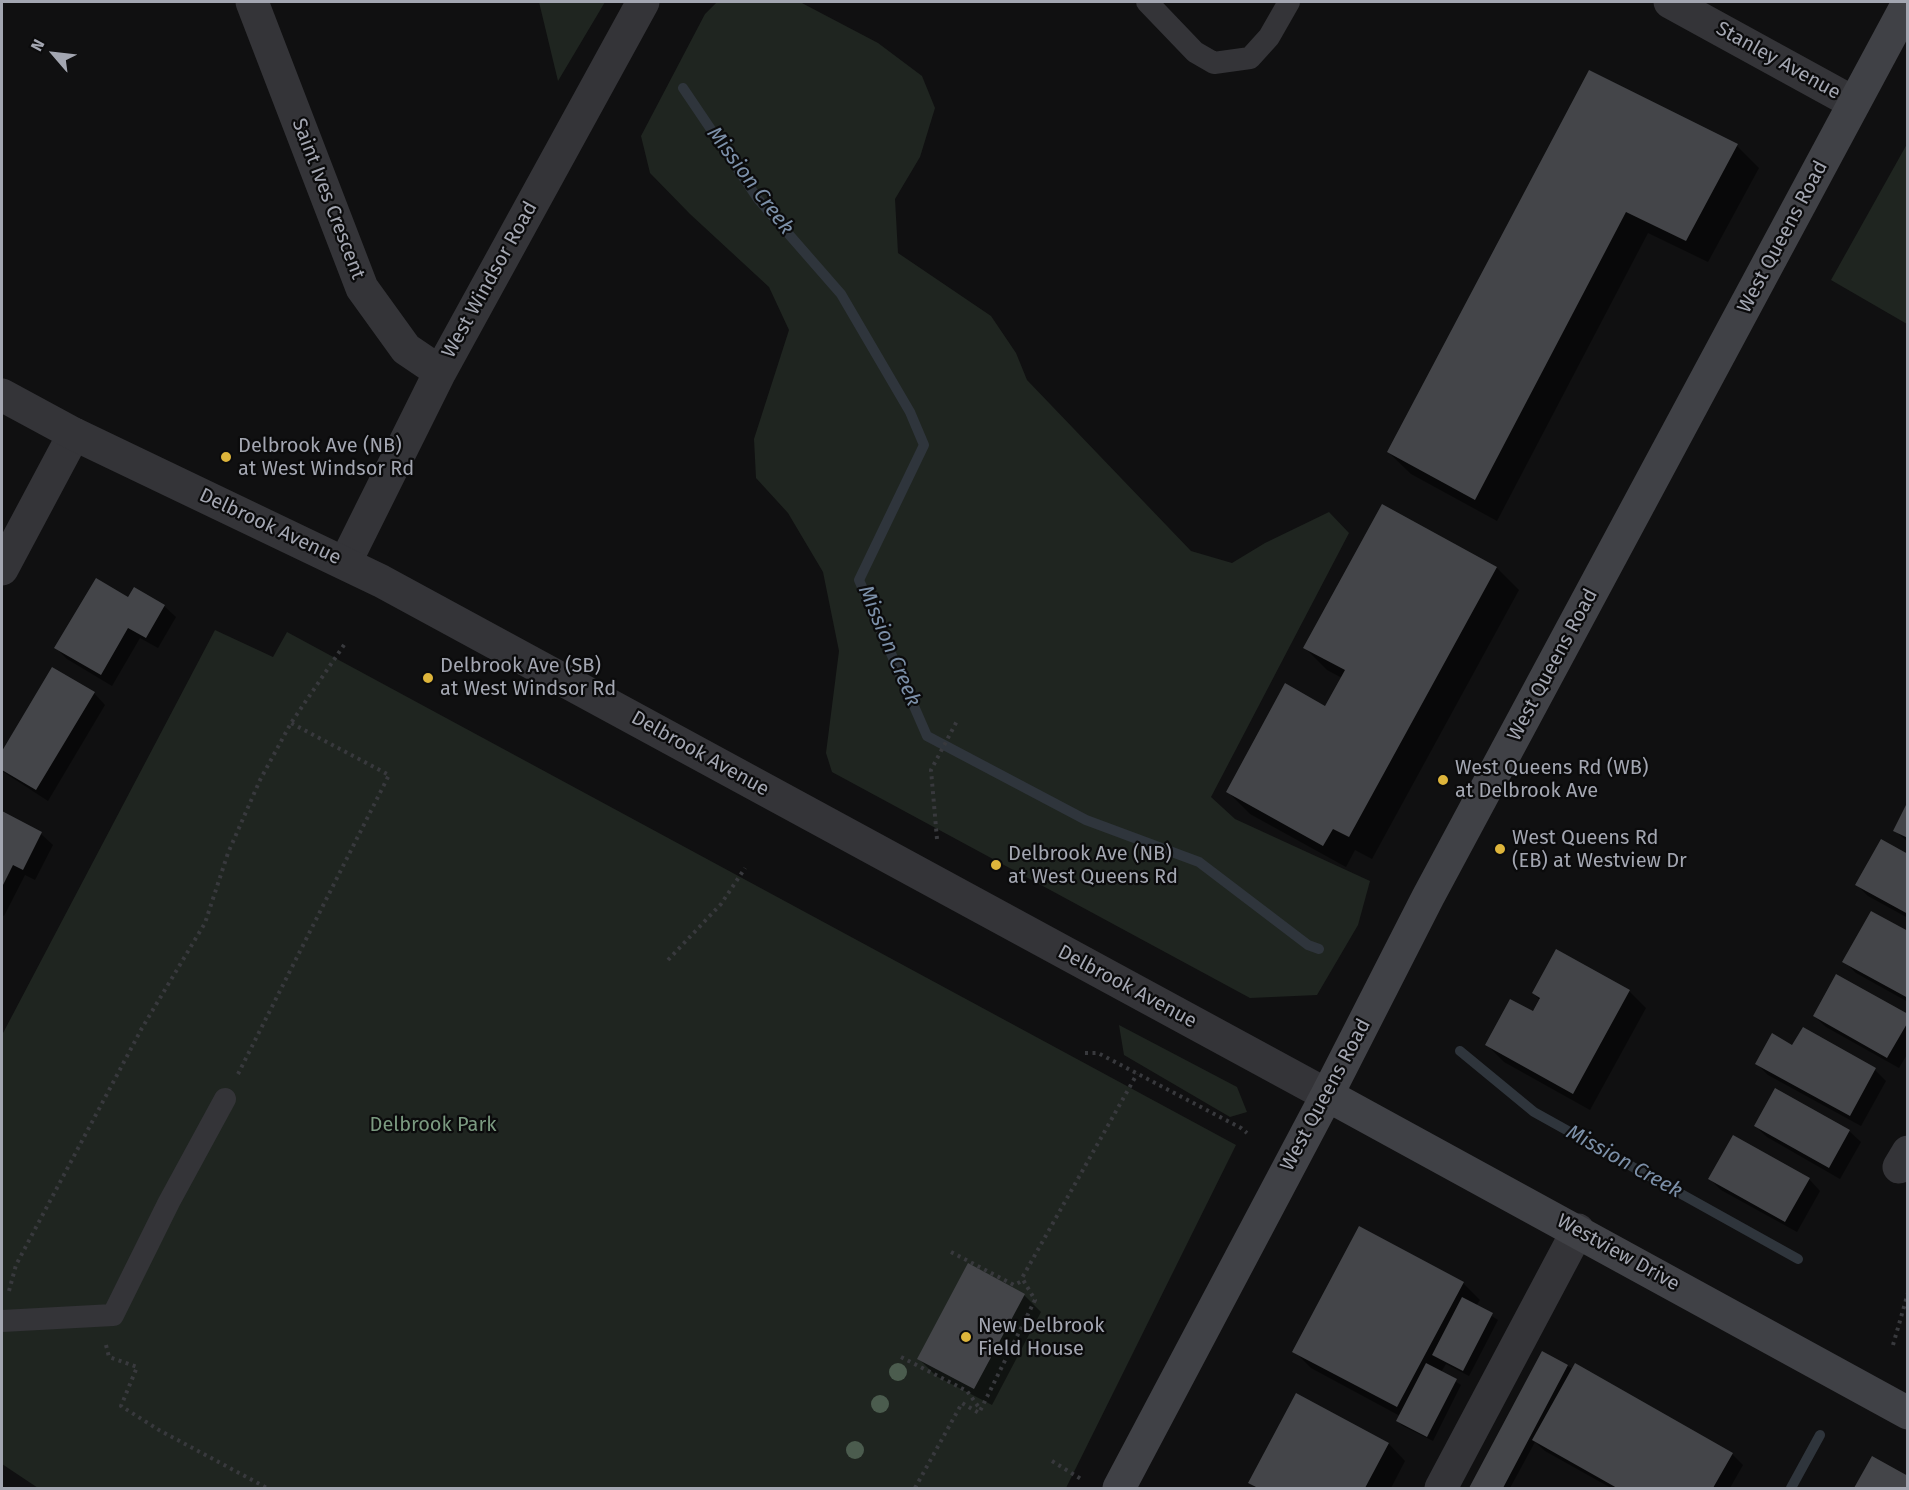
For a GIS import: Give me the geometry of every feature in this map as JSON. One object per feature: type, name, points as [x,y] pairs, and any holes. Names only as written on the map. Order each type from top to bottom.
[{"type":"main road","name":"West Queens Road","points":[[1119,1488],[1327,1095],[1428,897],[1908,3]]},
{"type":"main road","name":"Westview Drive","points":[[1327,1095],[1578,1230],[1908,1413]]},
{"type":"street","name":"Saint Ives Crescent","points":[[252,2],[362,288],[406,349],[440,372]]},
{"type":"street","name":"West Windsor Road","points":[[345,563],[440,372],[643,2]]},
{"type":"street","name":"Stanley Avenue","points":[[1670,2],[1854,103]]},
{"type":"street","name":"Delbrook Avenue","points":[[2,395],[74,434],[345,563],[1327,1095]]},
{"type":"street","points":[[2,569],[74,434]]},
{"type":"street","points":[[1441,1488],[1578,1230]]},
{"type":"lane","points":[[1147,2],[1195,52],[1214,63],[1250,58],[1269,37],[1289,2]]},
{"type":"lane","points":[[2,1321],[113,1315],[169,1202],[225,1099]]},
{"type":"path","points":[[2,1321],[16,1265],[142,1028],[205,924],[228,853],[260,780],[291,723],[346,642]]},
{"type":"path","points":[[938,839],[931,770],[957,721]]},
{"type":"path","points":[[225,1099],[389,775],[291,723]]},
{"type":"path","points":[[668,960],[721,904],[746,867]]},
{"type":"path","points":[[1085,1053],[1098,1053],[1247,1133]]},
{"type":"path","points":[[915,1488],[962,1404],[979,1413],[1035,1300],[1022,1278],[1137,1074]]},
{"type":"path","points":[[951,1252],[1014,1285],[1024,1280]]},
{"type":"path","points":[[1893,1345],[1908,1293]]},
{"type":"path","points":[[98,1316],[109,1358],[137,1367],[121,1406],[159,1430],[267,1488]]},
{"type":"path","points":[[901,1357],[966,1391],[980,1409]]},
{"type":"path","points":[[1052,1461],[1081,1479]]},
{"type":"green space","points":[[539,2],[605,2],[558,81]]},
{"type":"green space","points":[[717,2],[800,2],[878,43],[922,76],[935,108],[920,157],[895,199],[898,253],[991,316],[1016,353],[1027,380],[1191,551],[1232,563],[1265,543],[1329,512],[1349,533],[1211,797],[1235,819],[1370,881],[1358,925],[1317,995],[1250,998],[832,772],[826,753],[839,651],[823,572],[788,513],[756,478],[754,439],[789,330],[769,287],[690,214],[650,173],[641,136],[705,14]]},
{"type":"green space","points":[[1907,144],[1908,324],[1831,280]]},
{"type":"green space","name":"Delbrook Park","points":[[215,630],[273,657],[287,632],[1236,1145],[1066,1488],[38,1488],[2,1464],[2,1035]]},
{"type":"green space","points":[[1119,1025],[1237,1087],[1247,1112],[1230,1117],[1124,1055]]},
{"type":"building","points":[[1589,70],[1738,144],[1686,241],[1626,212],[1475,500],[1387,452]]},
{"type":"building","points":[[1382,504],[1497,567],[1349,837],[1333,829],[1323,846],[1226,792],[1285,683],[1325,706],[1345,670],[1303,648]]},
{"type":"building","points":[[96,578],[128,597],[134,587],[165,605],[146,638],[128,628],[101,675],[54,648]]},
{"type":"building","points":[[52,667],[95,692],[36,790],[2,770],[2,751]]},
{"type":"building","points":[[1908,801],[1908,838],[1893,831]]},
{"type":"building","points":[[2,811],[42,832],[23,870],[13,865],[2,887]]},
{"type":"building","points":[[1881,839],[1908,854],[1908,914],[1855,885]]},
{"type":"building","points":[[1871,911],[1908,931],[1908,998],[1842,962]]},
{"type":"building","points":[[1556,949],[1630,990],[1573,1094],[1485,1045],[1510,999],[1533,1011],[1540,998],[1532,993]]},
{"type":"building","points":[[1836,974],[1908,1014],[1908,1022],[1887,1058],[1813,1016]]},
{"type":"building","points":[[1803,1027],[1876,1068],[1850,1116],[1755,1064],[1772,1033],[1792,1045]]},
{"type":"building","points":[[1775,1088],[1850,1130],[1829,1168],[1754,1126]]},
{"type":"building","points":[[1733,1135],[1810,1178],[1785,1222],[1708,1179]]},
{"type":"building","points":[[1359,1226],[1464,1282],[1397,1407],[1292,1352]]},
{"type":"building","name":"New Delbrook Field House","points":[[968,1263],[1025,1294],[974,1389],[917,1359]]},
{"type":"building","points":[[1462,1297],[1493,1313],[1463,1371],[1432,1355]]},
{"type":"building","points":[[1542,1351],[1568,1365],[1503,1488],[1469,1488]]},
{"type":"building","points":[[1426,1363],[1457,1379],[1427,1437],[1396,1421]]},
{"type":"building","points":[[1575,1363],[1733,1453],[1713,1488],[1617,1488],[1532,1440]]},
{"type":"building","points":[[1296,1393],[1389,1443],[1365,1488],[1258,1488],[1248,1483]]},
{"type":"building","points":[[1872,1456],[1908,1476],[1908,1488],[1854,1488]]},
{"type":"waterway","name":"Mission Creek","points":[[683,88],[758,199],[841,294],[910,412],[924,445],[859,580],[927,736],[1086,820],[1199,862],[1308,945],[1319,949]]},
{"type":"waterway","name":"Mission Creek","points":[[1460,1051],[1534,1112],[1798,1259]]},
{"type":"waterway","name":"Mission Creek","points":[[1791,1488],[1820,1435]]},
{"type":"place","name":"Delbrook Ave (NB) at West Windsor Rd","points":[[226,457]]},
{"type":"place","name":"Delbrook Ave (SB) at West Windsor Rd","points":[[428,678]]},
{"type":"place","name":"West Queens Rd (WB) at Delbrook Ave","points":[[1443,780]]},
{"type":"place","name":"West Queens Rd (EB) at Westview Dr","points":[[1500,849]]},
{"type":"place","name":"Delbrook Ave (NB) at West Queens Rd","points":[[996,865]]},
{"type":"place","name":"New Delbrook Field House","points":[[966,1337]]}]
